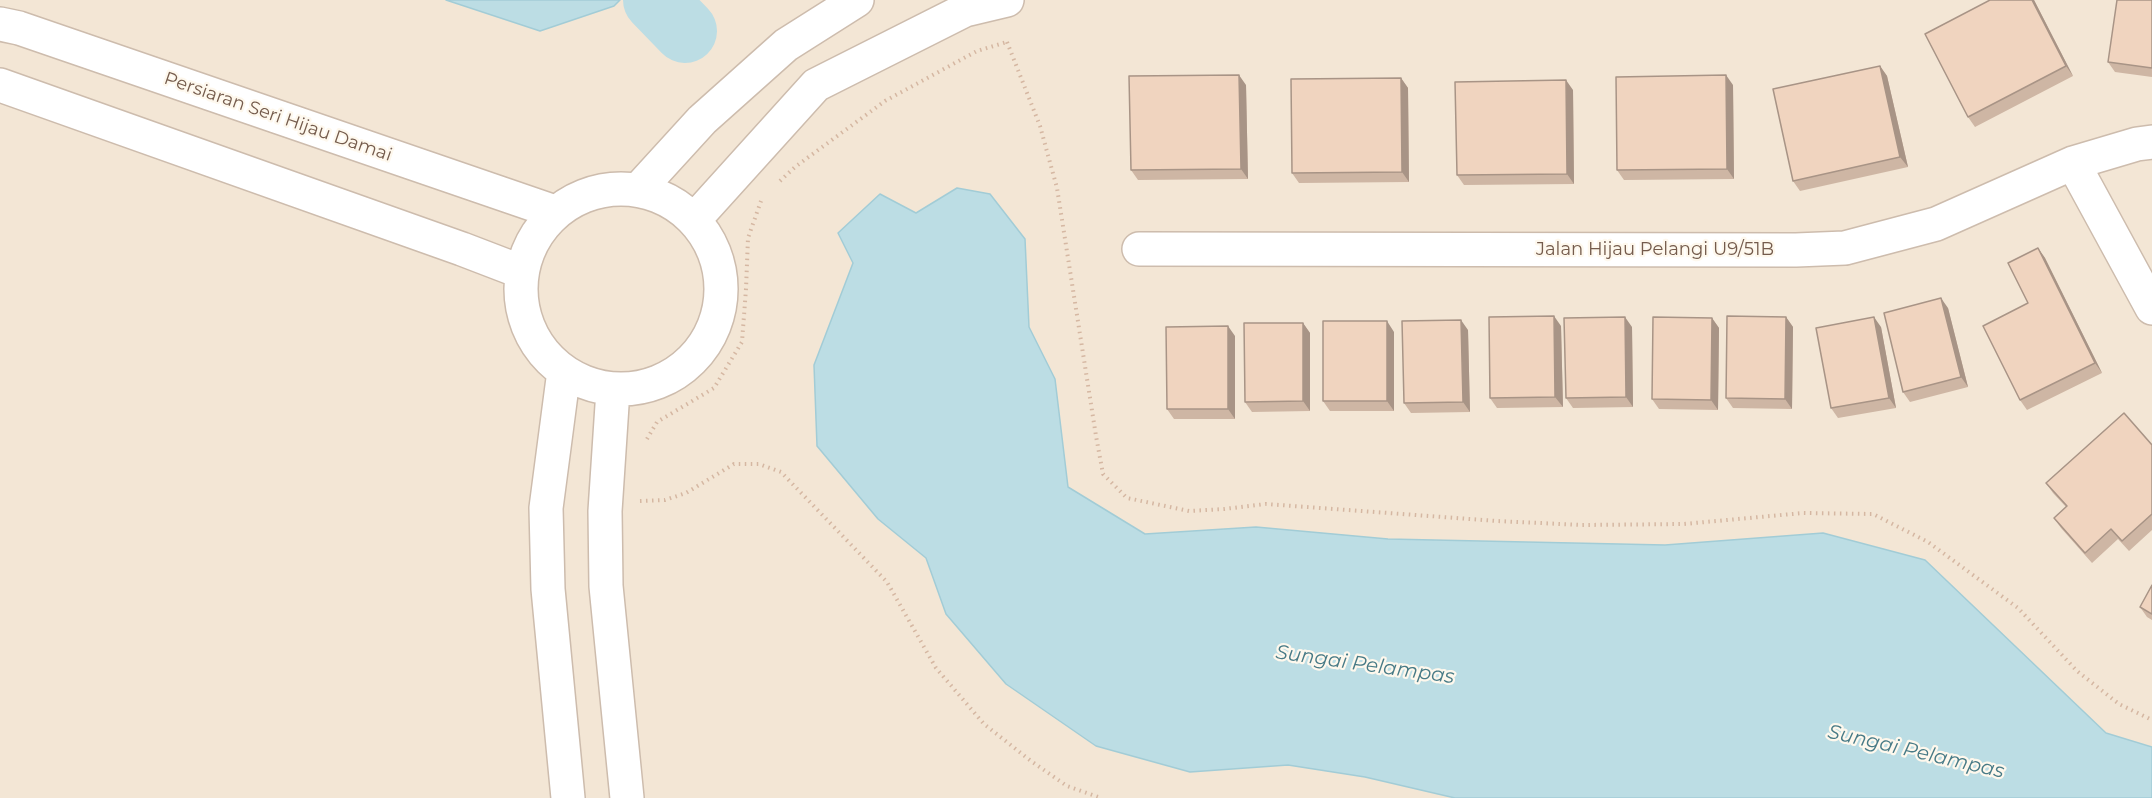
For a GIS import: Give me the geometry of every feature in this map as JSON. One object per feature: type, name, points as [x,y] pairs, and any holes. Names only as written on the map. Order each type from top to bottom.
[{"type":"street","points":[[639,189],[702,120],[786,45],[857,0]]},
{"type":"street","points":[[694,220],[816,85],[965,10],[1001,2]]},
{"type":"street","name":"Persiaran Seri Hijau Damai","points":[[0,24],[30,32],[555,212]]},
{"type":"street","points":[[0,85],[522,272]]},
{"type":"street","name":"Jalan Hijau Pelangi U9/51B","points":[[1139,249],[1796,250],[1845,248],[1936,225],[2073,163],[2137,144],[2152,142]]},
{"type":"street","points":[[2073,163],[2152,308]]},
{"type":"street","points":[[609,189],[639,189],[678,206],[694,220],[713,248],[721,282],[717,317],[703,348],[678,372],[647,387],[613,390],[581,382],[553,364],[532,338],[522,305],[522,272],[533,239],[555,212],[581,196],[609,189]]},
{"type":"street","points":[[564,371],[546,508],[548,589],[568,798]]},
{"type":"street","points":[[613,390],[605,511],[606,586],[627,798]]},
{"type":"path","points":[[1001,2],[1007,42],[1040,126],[1057,188],[1103,474],[1127,498],[1188,511],[1266,504],[1582,525],[1684,524],[1803,513],[1873,514],[1928,542],[2018,608],[2077,671],[2119,704],[2152,720]]},
{"type":"path","points":[[778,183],[795,167],[885,101],[977,51],[1007,42]]},
{"type":"path","points":[[646,441],[657,422],[714,388],[742,342],[748,238],[762,198]]},
{"type":"path","points":[[635,501],[665,500],[686,493],[734,464],[759,464],[781,472],[887,582],[936,668],[984,724],[1067,786],[1101,798]]},
{"type":"shaded area","points":[[0,0],[2152,0],[2152,798],[0,798]]},
{"type":"water","points":[[446,0],[620,0],[614,6],[540,31]]},
{"type":"water","points":[[957,188],[990,194],[1025,239],[1029,327],[1055,379],[1068,487],[1145,534],[1256,527],[1388,539],[1665,545],[1823,533],[1925,560],[2106,733],[2152,747],[2152,798],[1455,798],[1365,777],[1288,765],[1190,772],[1096,746],[1006,684],[946,614],[926,558],[878,519],[817,446],[814,365],[853,263],[838,233],[880,194],[916,213]]},
{"type":"building","points":[[1990,0],[2032,0],[2066,66],[1968,117],[1925,34]]},
{"type":"building","points":[[2117,0],[2152,0],[2152,68],[2108,62]]},
{"type":"building","points":[[1880,66],[1900,157],[1793,181],[1773,89]]},
{"type":"building","points":[[1239,75],[1241,169],[1131,170],[1129,76]]},
{"type":"building","points":[[1726,75],[1727,169],[1617,170],[1616,77]]},
{"type":"building","points":[[1401,78],[1402,172],[1292,173],[1291,79]]},
{"type":"building","points":[[1566,80],[1567,174],[1457,175],[1455,82]]},
{"type":"building","points":[[2038,248],[2095,363],[2020,400],[1983,326],[2028,303],[2008,263]]},
{"type":"building","points":[[1941,298],[1961,377],[1903,392],[1884,313]]},
{"type":"building","points":[[1554,316],[1555,397],[1490,398],[1489,317]]},
{"type":"building","points":[[1727,316],[1786,317],[1785,399],[1726,398]]},
{"type":"building","points":[[1625,317],[1626,397],[1566,398],[1564,318]]},
{"type":"building","points":[[1653,317],[1712,318],[1711,400],[1652,399]]},
{"type":"building","points":[[1874,317],[1889,398],[1831,408],[1816,328]]},
{"type":"building","points":[[1461,320],[1463,402],[1404,403],[1402,321]]},
{"type":"building","points":[[1323,321],[1387,321],[1387,401],[1323,401]]},
{"type":"building","points":[[1244,323],[1303,323],[1303,401],[1245,402]]},
{"type":"building","points":[[1228,326],[1228,409],[1167,409],[1166,327]]},
{"type":"building","points":[[2124,413],[2152,445],[2152,514],[2122,541],[2111,529],[2085,553],[2054,518],[2067,506],[2046,483]]},
{"type":"building","points":[[2152,585],[2152,614],[2140,607]]},
{"type":"waterway","name":"Sungai Pelampas","points":[[655,0],[685,31]]}]
